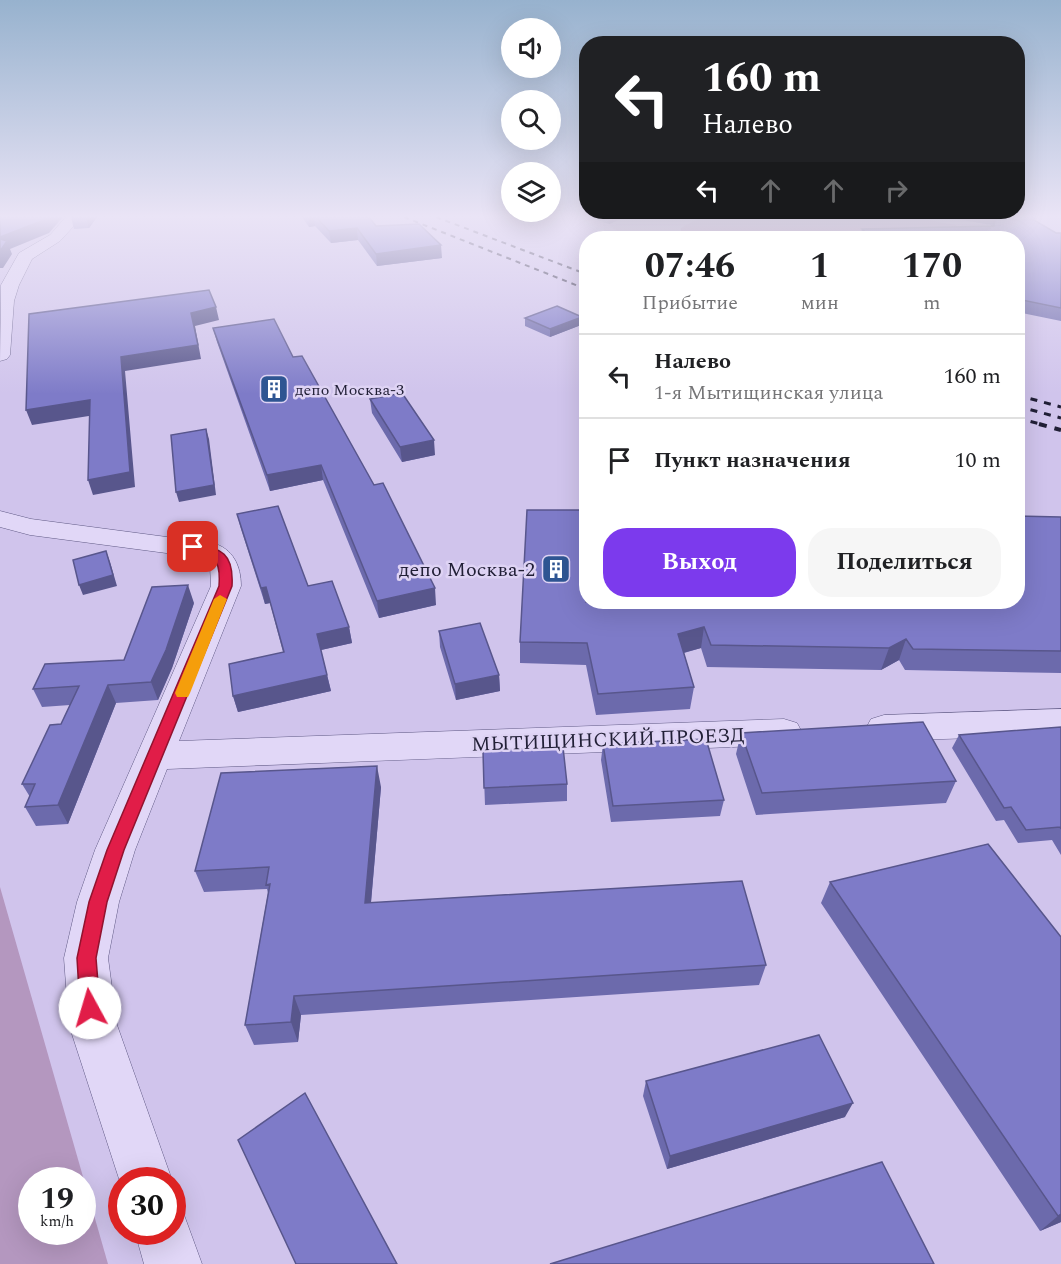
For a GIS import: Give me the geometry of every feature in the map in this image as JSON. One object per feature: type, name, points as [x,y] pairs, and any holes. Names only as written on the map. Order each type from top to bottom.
[{"type":"street","points":[[0,354],[5,301],[15,276]]},
{"type":"street","points":[[0,519],[30,527],[212,551],[222,559],[227,571],[226,586],[116,850],[98,902],[86,958],[93,1025],[141,1167]]},
{"type":"street","points":[[846,730],[1061,722]]},
{"type":"street","name":"МЫТИЩИНСКИЙ ПРОЕЗД","points":[[155,756],[811,731]]},
{"type":"street","points":[[166,1245],[173,1264]]},
{"type":"shaded area","points":[[0,887],[80,1167],[18,1167],[18,1245],[96,1245],[96,1222],[108,1264],[0,1264]]},
{"type":"building","points":[[1025,276],[1061,276],[1061,308],[1025,301]]},
{"type":"building","points":[[209,290],[216,307],[191,313],[198,345],[121,357],[130,472],[88,480],[90,400],[26,410],[29,314]]},
{"type":"building","points":[[557,306],[579,316],[579,318],[550,329],[525,318]]},
{"type":"building","points":[[274,319],[293,357],[302,356],[374,485],[383,483],[435,588],[377,601],[321,465],[267,475],[213,328]]},
{"type":"building","points":[[402,393],[434,440],[400,447],[370,399]]},
{"type":"building","points":[[206,429],[214,485],[176,492],[171,435]]},
{"type":"building","points":[[278,506],[308,586],[332,581],[349,627],[317,634],[327,675],[233,696],[229,664],[284,652],[266,587],[261,588],[237,514]]},
{"type":"building","name":"депо Москва-2","points":[[527,510],[579,510],[579,609],[1025,609],[1025,516],[1061,517],[1061,651],[913,649],[906,639],[889,648],[711,645],[704,627],[678,634],[694,687],[598,694],[587,643],[520,642]]},
{"type":"building","points":[[106,551],[113,575],[79,585],[73,560]]},
{"type":"building","points":[[188,585],[166,650],[151,682],[108,685],[58,805],[25,807],[35,784],[22,784],[50,725],[61,724],[79,686],[33,689],[45,664],[124,660],[152,587]]},
{"type":"building","points":[[480,623],[499,675],[455,684],[439,631]]},
{"type":"building","points":[[923,722],[956,781],[762,793],[741,733]]},
{"type":"building","points":[[1061,727],[1061,829],[1060,827],[1026,830],[1011,807],[1004,808],[959,735]]},
{"type":"building","points":[[706,739],[724,800],[613,806],[603,744]]},
{"type":"building","points":[[563,747],[567,784],[484,788],[483,751]]},
{"type":"building","points":[[377,766],[365,903],[742,881],[766,965],[294,996],[291,1022],[245,1025],[270,884],[266,885],[269,867],[195,871],[221,773]]},
{"type":"building","points":[[988,844],[1061,937],[1061,1214],[1058,1216],[830,882]]},
{"type":"building","points":[[819,1035],[853,1103],[670,1156],[646,1081]]},
{"type":"building","points":[[305,1093],[397,1264],[296,1264],[238,1140]]},
{"type":"building","points":[[882,1162],[934,1264],[550,1264]]},
{"type":"railway","points":[[553,276],[579,286]]},
{"type":"railway","points":[[1025,397],[1061,407]]},
{"type":"railway","points":[[1025,408],[1061,418]]},
{"type":"railway","points":[[1025,420],[1044,425]]},
{"type":"railway","points":[[1039,424],[1061,430]]},
{"type":"slow traffic","points":[[182,693],[220,599]]},
{"type":"place","name":"депо Москва-3","points":[[274,389]]},
{"type":"place","name":"депо Москва-2","points":[[556,569]]},
{"type":"route","points":[[90,1008],[86,958],[98,902],[116,850],[226,586],[227,571],[222,559],[212,551],[193,547]]}]
